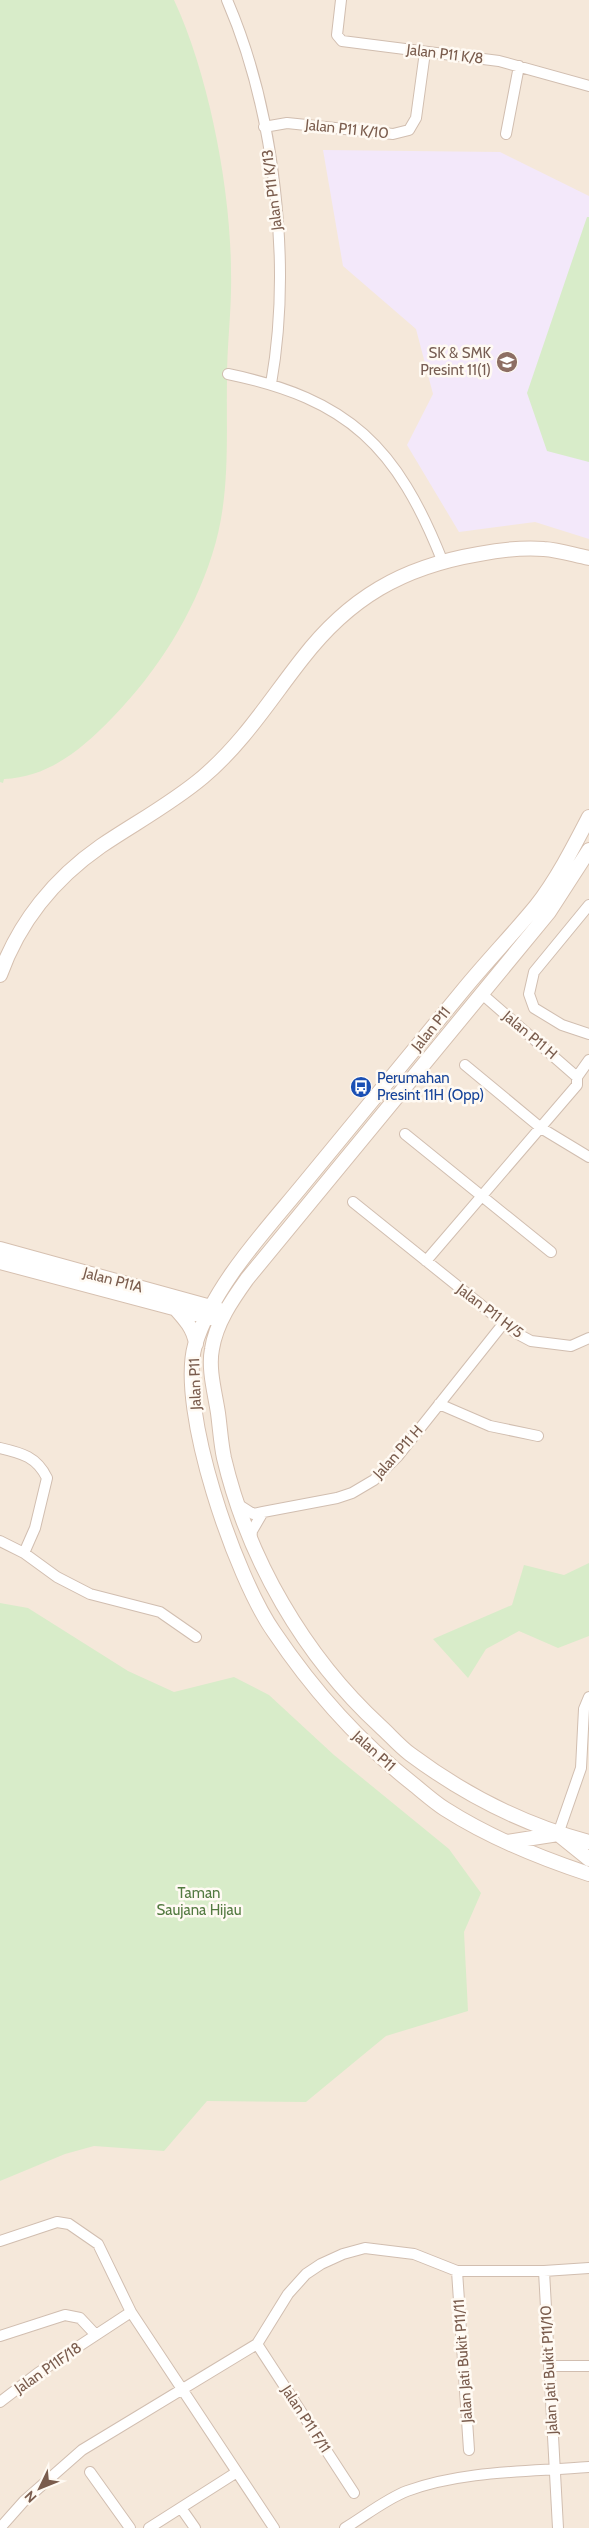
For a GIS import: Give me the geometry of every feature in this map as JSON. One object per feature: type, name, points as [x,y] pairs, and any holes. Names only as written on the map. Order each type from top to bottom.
[{"type":"main road","points":[[0,975],[32,913],[48,892],[74,867],[100,847],[172,801],[230,752],[254,726],[301,660],[333,624],[354,605],[380,588],[418,568],[442,560],[516,549],[544,549],[589,558]]},
{"type":"main road","name":"Jalan P11","points":[[589,817],[538,903],[484,965],[265,1231],[209,1311],[191,1362],[192,1401],[206,1462],[224,1524],[244,1581],[261,1614],[307,1680],[348,1727],[380,1758],[444,1808],[508,1842],[549,1861],[589,1874]]},
{"type":"main road","name":"Jalan P11","points":[[589,850],[549,912],[277,1242],[223,1316],[212,1349],[211,1365],[224,1457],[251,1541],[283,1603],[323,1665],[362,1710],[409,1754],[474,1796],[526,1822],[558,1834],[589,1842]]},
{"type":"main road","points":[[455,1000],[482,994],[484,965]]},
{"type":"main road","name":"Jalan P11A","points":[[0,1249],[223,1316]]},
{"type":"main road","name":"Jalan P11A","points":[[0,1262],[175,1308],[209,1311]]},
{"type":"main road","points":[[175,1308],[190,1326],[195,1336],[196,1344]]},
{"type":"main road","points":[[508,1842],[558,1834],[589,1859]]},
{"type":"street","name":"Jalan P11 K/13","points":[[227,0],[246,54],[264,127],[277,215],[280,272],[275,358],[271,384]]},
{"type":"street","name":"Jalan P11 K/8","points":[[341,0],[338,34],[342,41],[519,66],[589,86]]},
{"type":"street","name":"Jalan P11 K/10","points":[[264,127],[287,123],[393,134],[409,130],[416,118],[425,52]]},
{"type":"street","points":[[506,134],[519,66]]},
{"type":"street","points":[[228,374],[271,384],[325,406],[370,438],[408,487],[430,527],[442,560]]},
{"type":"street","points":[[589,905],[534,972],[529,994],[534,1008],[562,1025],[589,1034]]},
{"type":"street","name":"Jalan P11 H","points":[[482,994],[577,1077]]},
{"type":"street","points":[[426,1261],[577,1085],[577,1077],[589,1060]]},
{"type":"street","points":[[465,1064],[541,1128],[589,1158]]},
{"type":"street","points":[[406,1134],[551,1252]]},
{"type":"street","name":"Jalan P11 H/5","points":[[352,1202],[503,1324],[531,1341],[571,1346],[589,1338]]},
{"type":"street","name":"Jalan P11 H","points":[[238,1504],[253,1514],[337,1498],[352,1493],[374,1480],[398,1456],[503,1324]]},
{"type":"street","points":[[439,1404],[490,1426],[538,1436]]},
{"type":"street","points":[[0,1448],[27,1454],[41,1466],[47,1478],[35,1528],[24,1553]]},
{"type":"street","points":[[251,1541],[252,1531],[263,1512]]},
{"type":"street","points":[[0,1541],[24,1553],[57,1577],[90,1594],[160,1612],[196,1637]]},
{"type":"street","points":[[558,1834],[585,1771],[584,1709],[589,1697]]},
{"type":"street","points":[[0,2241],[57,2222],[70,2224],[98,2244],[131,2312],[274,2528]]},
{"type":"street","points":[[0,2528],[24,2501],[82,2450],[257,2344],[288,2294],[306,2274],[320,2264],[343,2254],[365,2248],[386,2249],[414,2254],[458,2271],[544,2271],[589,2268]]},
{"type":"street","name":"Jalan Jati Bukit P11/11","points":[[458,2271],[469,2450]]},
{"type":"street","name":"Jalan Jati Bukit P11/10","points":[[544,2271],[558,2528]]},
{"type":"street","name":"Jalan P11F/18","points":[[0,2402],[95,2334],[131,2312]]},
{"type":"street","name":"Jalan P11F/18","points":[[0,2336],[65,2315],[80,2318],[95,2334]]},
{"type":"street","name":"Jalan P11 F/11","points":[[257,2344],[354,2493]]},
{"type":"street","points":[[549,2366],[589,2366]]},
{"type":"street","points":[[345,2528],[407,2491],[471,2477],[589,2467]]},
{"type":"street","points":[[90,2472],[130,2528]]},
{"type":"street","points":[[149,2528],[237,2472]]},
{"type":"street","points":[[181,2508],[195,2528]]},
{"type":"shaded area","points":[[0,0],[589,0],[589,2528],[0,2528]]},
{"type":"shaded area","name":"SK & SMK Presint 11(1)","points":[[323,150],[500,152],[589,196],[589,539],[535,522],[459,532],[407,445],[433,394],[416,329],[343,266]]},
{"type":"green space","points":[[0,0],[174,0],[198,63],[216,133],[227,205],[231,285],[227,366],[225,490],[218,533],[212,555],[195,599],[159,662],[129,700],[102,728],[77,750],[51,767],[21,777],[4,779],[3,783],[0,782]]},
{"type":"green space","points":[[587,217],[589,217],[589,462],[547,451],[527,393]]},
{"type":"green space","points":[[589,1563],[589,1636],[558,1648],[519,1631],[486,1649],[468,1678],[433,1639],[512,1605],[524,1565],[564,1575]]},
{"type":"green space","name":"Taman Saujana Hijau","points":[[0,1603],[28,1608],[128,1671],[174,1692],[234,1677],[269,1695],[334,1755],[449,1849],[481,1893],[464,1932],[468,2011],[386,2036],[306,2102],[207,2101],[164,2151],[94,2146],[65,2154],[0,2181]]},
{"type":"place","name":"SK & SMK Presint 11(1)","points":[[507,362]]},
{"type":"place","name":"Perumahan Presint 11H (Opp)","points":[[361,1087]]}]
